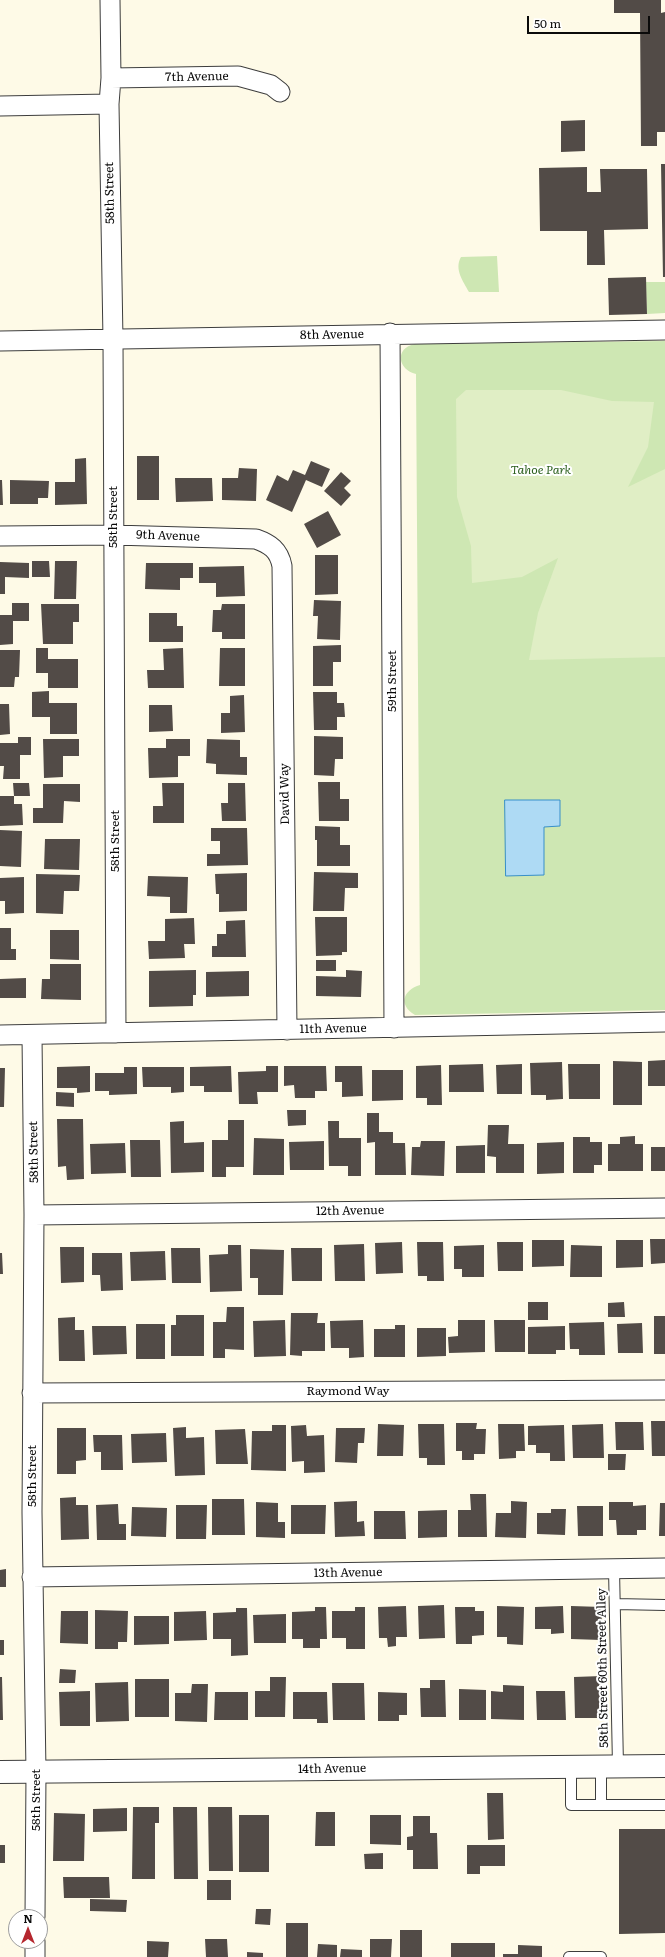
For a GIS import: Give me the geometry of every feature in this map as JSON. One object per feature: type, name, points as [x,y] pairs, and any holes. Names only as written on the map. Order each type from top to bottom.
[{"type":"street","name":"58th Street","points":[[110,0],[111,78],[109,104],[113,340],[116,1033]]},
{"type":"street","name":"7th Avenue","points":[[111,78],[238,76],[271,85],[280,92]]},
{"type":"street","points":[[0,106],[109,104]]},
{"type":"street","name":"8th Avenue","points":[[0,341],[113,340],[390,333],[665,330]]},
{"type":"street","name":"59th Street","points":[[390,333],[394,1028]]},
{"type":"street","name":"9th Avenue","points":[[0,536],[114,535],[256,539],[267,543],[276,550],[281,558]]},
{"type":"street","name":"David Way","points":[[281,558],[287,1030]]},
{"type":"street","name":"11th Avenue","points":[[0,1035],[32,1036],[665,1022]]},
{"type":"street","name":"58th Street","points":[[32,1036],[34,1215],[32,1577],[36,1772],[35,1909]]},
{"type":"street","name":"12th Avenue","points":[[34,1215],[665,1208]]},
{"type":"street","name":"Raymond Way","points":[[32,1393],[665,1390]]},
{"type":"street","name":"13th Avenue","points":[[32,1577],[665,1568]]},
{"type":"street","name":"14th Avenue","points":[[0,1772],[665,1766]]},
{"type":"lane","name":"58th Street 60th Street Alley","points":[[601,1805],[610,1766],[615,1604],[614,1569]]},
{"type":"lane","points":[[615,1604],[665,1605]]},
{"type":"lane","points":[[572,1766],[571,1805],[665,1805]]},
{"type":"lane","points":[[569,1957],[601,1957]]},
{"type":"green space","points":[[497,256],[499,292],[469,292],[462,279],[458,266],[461,257]]},
{"type":"green space","points":[[646,282],[665,282],[665,313],[647,314]]},
{"type":"green space","name":"Tahoe Park","points":[[665,341],[665,1010],[415,1015],[406,1007],[405,998],[406,994],[410,990],[420,985],[416,374],[410,372],[402,364],[401,354],[408,346],[415,344]]},
{"type":"green space","points":[[466,390],[561,390],[612,401],[654,402],[648,447],[628,487],[665,469],[665,657],[529,660],[538,613],[558,558],[522,577],[472,583],[471,546],[457,497],[456,399]]},
{"type":"water","points":[[505,800],[560,800],[560,826],[544,827],[544,875],[506,876]]},
{"type":"building","points":[[614,0],[661,0],[661,13],[665,12],[665,132],[657,132],[657,146],[641,146],[640,13],[614,13]]},
{"type":"building","points":[[585,120],[585,151],[561,152],[561,121]]},
{"type":"building","points":[[661,164],[665,164],[665,277],[663,277]]},
{"type":"building","points":[[587,167],[587,192],[601,192],[600,169],[647,169],[648,229],[604,230],[605,265],[587,265],[587,231],[540,231],[539,168]]},
{"type":"building","points":[[646,277],[647,314],[609,315],[608,278]]},
{"type":"building","points":[[137,456],[159,456],[159,500],[137,500]]},
{"type":"building","points":[[86,458],[87,504],[55,505],[55,482],[75,482],[75,459]]},
{"type":"building","points":[[311,461],[330,469],[322,487],[306,480],[292,512],[266,500],[277,475],[288,481],[293,470],[305,475]]},
{"type":"building","points":[[239,468],[257,469],[256,501],[222,500],[222,478],[238,478]]},
{"type":"building","points":[[341,472],[351,481],[344,488],[351,495],[341,506],[324,491]]},
{"type":"building","points":[[175,478],[212,478],[213,501],[176,502]]},
{"type":"building","points":[[0,480],[2,480],[3,505],[0,505]]},
{"type":"building","points":[[10,480],[49,481],[48,498],[38,498],[38,504],[10,504]]},
{"type":"building","points":[[328,511],[341,535],[317,548],[304,524]]},
{"type":"building","points":[[315,555],[338,555],[338,594],[315,595]]},
{"type":"building","points":[[32,561],[49,561],[50,577],[32,577]]},
{"type":"building","points":[[55,561],[77,561],[76,599],[54,599]]},
{"type":"building","points":[[0,562],[29,563],[29,578],[5,577],[5,594],[0,594]]},
{"type":"building","points":[[146,563],[193,563],[193,578],[180,578],[180,590],[145,589]]},
{"type":"building","points":[[244,566],[245,596],[216,597],[216,583],[199,583],[199,567]]},
{"type":"building","points":[[314,600],[341,601],[340,640],[317,639],[318,616],[313,616]]},
{"type":"building","points":[[12,603],[29,603],[29,621],[13,621],[13,644],[0,645],[0,615],[12,615]]},
{"type":"building","points":[[41,604],[79,604],[79,622],[73,622],[73,644],[43,644]]},
{"type":"building","points":[[222,604],[245,604],[245,639],[222,639],[222,632],[212,632],[213,610],[221,610]]},
{"type":"building","points":[[149,613],[177,613],[177,626],[183,626],[183,642],[149,642]]},
{"type":"building","points":[[341,645],[341,662],[333,662],[333,686],[313,686],[313,646]]},
{"type":"building","points":[[36,648],[48,648],[48,659],[78,659],[78,688],[48,688],[48,673],[36,673]]},
{"type":"building","points":[[183,648],[184,688],[148,688],[147,670],[164,670],[163,649]]},
{"type":"building","points":[[220,648],[245,648],[245,686],[219,686]]},
{"type":"building","points":[[0,650],[20,650],[19,677],[15,677],[14,687],[0,687]]},
{"type":"building","points":[[49,691],[49,703],[77,703],[77,734],[50,734],[50,717],[32,717],[32,692]]},
{"type":"building","points":[[313,692],[337,692],[337,703],[344,703],[345,717],[337,717],[337,730],[314,730]]},
{"type":"building","points":[[244,695],[245,732],[221,733],[221,713],[230,713],[230,696]]},
{"type":"building","points":[[0,704],[9,704],[10,734],[0,735]]},
{"type":"building","points":[[149,705],[172,705],[173,731],[149,732]]},
{"type":"building","points":[[314,736],[343,737],[343,759],[335,759],[334,776],[314,775]]},
{"type":"building","points":[[18,737],[31,737],[31,755],[20,755],[20,779],[3,779],[4,766],[0,766],[0,743],[18,743]]},
{"type":"building","points":[[43,739],[79,739],[79,756],[63,756],[63,777],[44,778]]},
{"type":"building","points":[[166,739],[190,739],[190,756],[178,756],[178,777],[149,778],[148,748],[166,748]]},
{"type":"building","points":[[207,739],[240,740],[240,757],[247,757],[247,775],[216,774],[216,764],[206,763]]},
{"type":"building","points":[[318,782],[340,782],[340,799],[349,799],[349,821],[319,821]]},
{"type":"building","points":[[13,783],[29,783],[30,796],[14,796]]},
{"type":"building","points":[[162,783],[184,783],[184,823],[153,823],[153,806],[163,806]]},
{"type":"building","points":[[228,783],[245,783],[246,821],[222,821],[221,803],[228,803]]},
{"type":"building","points":[[43,784],[80,784],[80,802],[64,801],[63,823],[33,823],[33,808],[43,808]]},
{"type":"building","points":[[0,796],[14,796],[14,804],[22,804],[23,825],[0,826]]},
{"type":"building","points":[[315,826],[340,827],[340,845],[350,845],[350,866],[317,866],[317,840],[315,840]]},
{"type":"building","points":[[211,828],[247,828],[248,865],[207,866],[207,854],[220,854],[220,841],[211,841]]},
{"type":"building","points":[[0,830],[22,831],[21,867],[0,866]]},
{"type":"building","points":[[45,839],[80,839],[79,870],[44,869]]},
{"type":"building","points":[[314,872],[358,873],[358,888],[345,888],[344,911],[313,911]]},
{"type":"building","points":[[247,873],[247,911],[219,912],[219,894],[216,894],[215,874]]},
{"type":"building","points":[[36,874],[80,875],[79,891],[64,891],[63,914],[36,913]]},
{"type":"building","points":[[148,876],[188,877],[187,913],[170,913],[170,897],[147,896]]},
{"type":"building","points":[[24,877],[24,913],[5,914],[5,901],[0,901],[0,878]]},
{"type":"building","points":[[315,917],[347,917],[347,952],[342,952],[342,955],[316,956]]},
{"type":"building","points":[[194,918],[195,944],[184,944],[185,958],[149,959],[148,941],[165,941],[165,919]]},
{"type":"building","points":[[245,920],[246,957],[212,957],[212,946],[217,946],[217,934],[226,934],[226,921]]},
{"type":"building","points":[[0,928],[11,928],[11,949],[16,949],[16,960],[0,960]]},
{"type":"building","points":[[50,930],[79,930],[79,960],[50,959]]},
{"type":"building","points":[[316,960],[336,960],[336,971],[316,971]]},
{"type":"building","points":[[50,964],[81,964],[81,1000],[41,999],[42,979],[50,979]]},
{"type":"building","points":[[196,970],[196,995],[193,995],[193,1006],[149,1007],[149,971]]},
{"type":"building","points":[[346,970],[362,971],[361,997],[316,996],[316,976],[346,977]]},
{"type":"building","points":[[249,971],[249,996],[206,997],[206,972]]},
{"type":"building","points":[[26,978],[26,998],[0,998],[0,979]]},
{"type":"building","points":[[665,1060],[665,1086],[648,1086],[648,1061]]},
{"type":"building","points":[[613,1061],[642,1062],[642,1105],[613,1105]]},
{"type":"building","points":[[562,1062],[563,1099],[546,1100],[546,1095],[531,1095],[530,1063]]},
{"type":"building","points":[[483,1064],[484,1092],[449,1092],[449,1065]]},
{"type":"building","points":[[522,1064],[522,1094],[497,1094],[496,1065]]},
{"type":"building","points":[[568,1064],[600,1064],[600,1099],[569,1099]]},
{"type":"building","points":[[441,1065],[442,1105],[427,1105],[427,1098],[416,1098],[416,1066]]},
{"type":"building","points":[[90,1066],[90,1092],[77,1093],[77,1088],[57,1088],[57,1067]]},
{"type":"building","points":[[231,1066],[232,1092],[204,1092],[204,1086],[190,1086],[190,1067]]},
{"type":"building","points":[[266,1066],[278,1066],[278,1092],[257,1092],[258,1104],[239,1104],[238,1072],[266,1071]]},
{"type":"building","points":[[284,1066],[326,1066],[327,1091],[315,1091],[315,1098],[295,1098],[294,1085],[284,1086]]},
{"type":"building","points":[[335,1066],[362,1066],[363,1096],[342,1097],[342,1082],[335,1082]]},
{"type":"building","points":[[124,1067],[137,1067],[137,1094],[109,1095],[109,1091],[95,1091],[95,1073],[124,1073]]},
{"type":"building","points":[[142,1067],[184,1067],[184,1092],[171,1093],[171,1087],[143,1087]]},
{"type":"building","points":[[0,1068],[5,1068],[4,1107],[0,1107]]},
{"type":"building","points":[[372,1070],[403,1070],[403,1100],[372,1101]]},
{"type":"building","points":[[56,1092],[74,1093],[74,1107],[56,1106]]},
{"type":"building","points":[[287,1110],[306,1110],[306,1125],[288,1126]]},
{"type":"building","points":[[367,1113],[379,1113],[379,1132],[393,1132],[393,1143],[405,1143],[406,1175],[375,1175],[375,1142],[367,1143]]},
{"type":"building","points":[[57,1119],[83,1119],[84,1179],[67,1180],[66,1166],[58,1167]]},
{"type":"building","points":[[228,1120],[244,1120],[244,1167],[226,1167],[226,1177],[212,1177],[212,1140],[228,1140]]},
{"type":"building","points":[[184,1121],[184,1143],[204,1142],[204,1172],[171,1173],[170,1122]]},
{"type":"building","points":[[328,1121],[339,1121],[339,1138],[361,1138],[361,1176],[348,1176],[348,1166],[329,1166]]},
{"type":"building","points":[[488,1125],[509,1125],[508,1144],[524,1144],[524,1173],[496,1173],[496,1157],[487,1156]]},
{"type":"building","points":[[635,1136],[635,1144],[643,1144],[643,1171],[608,1171],[608,1144],[620,1144],[620,1137]]},
{"type":"building","points":[[573,1137],[590,1137],[590,1142],[602,1142],[602,1165],[594,1165],[594,1173],[573,1173]]},
{"type":"building","points":[[254,1138],[284,1139],[284,1175],[253,1175]]},
{"type":"building","points":[[130,1140],[160,1140],[161,1177],[131,1177]]},
{"type":"building","points":[[324,1141],[324,1170],[290,1170],[289,1142]]},
{"type":"building","points":[[421,1141],[445,1141],[444,1176],[411,1175],[412,1147],[420,1147]]},
{"type":"building","points":[[564,1142],[564,1173],[537,1174],[537,1143]]},
{"type":"building","points":[[125,1143],[126,1173],[91,1174],[90,1144]]},
{"type":"building","points":[[485,1145],[485,1173],[456,1173],[456,1146]]},
{"type":"building","points":[[651,1147],[665,1147],[665,1171],[651,1171]]},
{"type":"building","points":[[650,1239],[665,1239],[665,1263],[651,1264]]},
{"type":"building","points":[[532,1240],[564,1240],[564,1266],[532,1267]]},
{"type":"building","points":[[616,1240],[643,1240],[643,1267],[616,1268]]},
{"type":"building","points":[[402,1242],[403,1273],[376,1274],[375,1243]]},
{"type":"building","points":[[417,1242],[443,1242],[444,1281],[427,1281],[427,1276],[418,1276]]},
{"type":"building","points":[[497,1242],[523,1242],[523,1271],[498,1271]]},
{"type":"building","points":[[364,1244],[365,1281],[335,1281],[334,1245]]},
{"type":"building","points":[[228,1245],[241,1245],[242,1291],[210,1292],[209,1255],[228,1254]]},
{"type":"building","points":[[484,1245],[484,1277],[462,1277],[462,1269],[454,1269],[454,1246]]},
{"type":"building","points":[[571,1245],[602,1246],[602,1277],[570,1277]]},
{"type":"building","points":[[60,1247],[84,1247],[84,1282],[61,1283]]},
{"type":"building","points":[[171,1248],[200,1248],[201,1283],[172,1283]]},
{"type":"building","points":[[291,1248],[322,1248],[322,1281],[292,1281]]},
{"type":"building","points":[[250,1249],[284,1250],[283,1295],[258,1295],[258,1278],[250,1278]]},
{"type":"building","points":[[165,1251],[166,1280],[131,1281],[130,1252]]},
{"type":"building","points":[[0,1253],[2,1253],[3,1274],[0,1274]]},
{"type":"building","points":[[92,1253],[122,1253],[123,1290],[101,1291],[100,1275],[92,1275]]},
{"type":"building","points":[[528,1302],[548,1302],[548,1320],[528,1320]]},
{"type":"building","points":[[624,1302],[625,1317],[608,1317],[608,1303]]},
{"type":"building","points":[[227,1307],[244,1307],[244,1350],[225,1349],[225,1358],[213,1358],[213,1322],[226,1322]]},
{"type":"building","points":[[291,1313],[318,1313],[317,1323],[325,1323],[325,1351],[302,1351],[302,1356],[290,1355]]},
{"type":"building","points":[[176,1315],[204,1315],[204,1356],[171,1356],[171,1325],[176,1325]]},
{"type":"building","points":[[654,1316],[665,1316],[665,1354],[654,1354]]},
{"type":"building","points":[[75,1317],[75,1330],[84,1330],[85,1361],[59,1361],[58,1318]]},
{"type":"building","points":[[285,1320],[286,1356],[254,1357],[253,1321]]},
{"type":"building","points":[[363,1320],[364,1357],[349,1358],[349,1348],[331,1348],[330,1321]]},
{"type":"building","points":[[458,1320],[485,1320],[485,1352],[449,1353],[448,1337],[458,1336]]},
{"type":"building","points":[[494,1320],[525,1320],[525,1352],[495,1352]]},
{"type":"building","points":[[604,1322],[605,1355],[579,1355],[579,1349],[570,1349],[569,1323]]},
{"type":"building","points":[[642,1323],[643,1353],[618,1353],[617,1324]]},
{"type":"building","points":[[136,1324],[165,1324],[165,1359],[136,1359]]},
{"type":"building","points":[[395,1325],[405,1325],[405,1357],[374,1357],[374,1329],[395,1329]]},
{"type":"building","points":[[92,1326],[126,1326],[127,1354],[93,1355]]},
{"type":"building","points":[[565,1326],[565,1350],[556,1350],[556,1354],[528,1354],[528,1327]]},
{"type":"building","points":[[417,1328],[446,1328],[446,1356],[417,1357]]},
{"type":"building","points":[[651,1421],[665,1421],[665,1456],[652,1456]]},
{"type":"building","points":[[615,1422],[643,1422],[644,1450],[616,1450]]},
{"type":"building","points":[[456,1423],[477,1423],[476,1429],[486,1429],[485,1454],[474,1454],[474,1460],[462,1460],[462,1451],[456,1451]]},
{"type":"building","points":[[378,1424],[404,1425],[403,1456],[377,1456]]},
{"type":"building","points":[[418,1424],[444,1424],[445,1465],[427,1465],[427,1458],[419,1458]]},
{"type":"building","points":[[498,1424],[524,1424],[525,1451],[516,1451],[516,1458],[499,1459]]},
{"type":"building","points":[[603,1424],[604,1458],[573,1458],[572,1425]]},
{"type":"building","points":[[272,1425],[286,1425],[286,1471],[251,1470],[252,1431],[272,1431]]},
{"type":"building","points":[[306,1425],[307,1436],[324,1435],[325,1472],[304,1473],[304,1461],[292,1462],[291,1426]]},
{"type":"building","points":[[564,1425],[565,1461],[550,1461],[550,1453],[536,1453],[536,1445],[528,1445],[528,1426]]},
{"type":"building","points":[[186,1427],[186,1438],[204,1437],[205,1475],[175,1476],[173,1428]]},
{"type":"building","points":[[57,1428],[86,1428],[86,1460],[76,1461],[76,1474],[57,1474]]},
{"type":"building","points":[[336,1428],[365,1428],[364,1443],[358,1443],[357,1463],[335,1462]]},
{"type":"building","points":[[245,1429],[248,1464],[216,1464],[215,1430]]},
{"type":"building","points":[[166,1433],[167,1462],[132,1463],[131,1434]]},
{"type":"building","points":[[93,1435],[122,1435],[123,1470],[101,1470],[101,1452],[94,1452]]},
{"type":"building","points":[[608,1454],[626,1454],[625,1470],[608,1470]]},
{"type":"building","points":[[470,1494],[486,1494],[487,1537],[458,1537],[458,1510],[471,1510]]},
{"type":"building","points":[[76,1497],[76,1505],[88,1505],[89,1539],[61,1540],[60,1498]]},
{"type":"building","points":[[212,1499],[244,1499],[245,1535],[212,1535]]},
{"type":"building","points":[[357,1501],[357,1522],[364,1521],[365,1536],[335,1537],[334,1502]]},
{"type":"building","points":[[511,1501],[527,1502],[526,1538],[495,1537],[496,1513],[511,1513]]},
{"type":"building","points":[[256,1502],[278,1503],[278,1522],[285,1522],[285,1538],[256,1537]]},
{"type":"building","points":[[609,1502],[633,1502],[633,1506],[646,1505],[646,1530],[637,1530],[637,1535],[617,1535],[616,1520],[609,1520]]},
{"type":"building","points":[[660,1503],[665,1503],[665,1536],[659,1536]]},
{"type":"building","points":[[118,1504],[119,1524],[126,1524],[126,1540],[97,1540],[96,1505]]},
{"type":"building","points":[[176,1505],[207,1505],[206,1539],[176,1539]]},
{"type":"building","points":[[291,1505],[326,1505],[325,1534],[291,1534]]},
{"type":"building","points":[[577,1506],[603,1506],[603,1536],[578,1536]]},
{"type":"building","points":[[132,1507],[167,1508],[166,1537],[131,1536]]},
{"type":"building","points":[[551,1509],[566,1509],[565,1535],[537,1534],[537,1513],[551,1513]]},
{"type":"building","points":[[447,1510],[447,1537],[418,1538],[418,1511]]},
{"type":"building","points":[[374,1511],[405,1511],[406,1539],[374,1539]]},
{"type":"building","points":[[6,1569],[6,1587],[0,1587],[0,1570]]},
{"type":"building","points":[[444,1605],[445,1638],[419,1639],[418,1606]]},
{"type":"building","points":[[406,1606],[407,1637],[396,1637],[396,1646],[388,1647],[387,1638],[379,1638],[378,1607]]},
{"type":"building","points":[[497,1606],[524,1607],[523,1645],[507,1644],[507,1637],[497,1637]]},
{"type":"building","points":[[563,1606],[564,1633],[551,1634],[551,1629],[535,1629],[535,1607]]},
{"type":"building","points":[[571,1606],[602,1607],[601,1640],[571,1639]]},
{"type":"building","points":[[315,1607],[326,1607],[327,1639],[320,1639],[320,1648],[303,1648],[303,1639],[292,1639],[292,1612],[315,1611]]},
{"type":"building","points":[[355,1607],[365,1607],[365,1649],[346,1649],[346,1638],[332,1638],[332,1611],[355,1611]]},
{"type":"building","points":[[455,1607],[475,1607],[475,1611],[484,1611],[484,1635],[472,1636],[472,1644],[456,1644]]},
{"type":"building","points":[[236,1608],[247,1608],[248,1655],[231,1656],[231,1639],[213,1639],[213,1613],[236,1612]]},
{"type":"building","points":[[95,1610],[128,1611],[127,1642],[118,1642],[118,1649],[95,1649]]},
{"type":"building","points":[[61,1611],[88,1611],[88,1644],[60,1643]]},
{"type":"building","points":[[206,1611],[207,1640],[174,1641],[174,1612]]},
{"type":"building","points":[[286,1614],[286,1643],[254,1643],[253,1615]]},
{"type":"building","points":[[134,1616],[169,1616],[169,1644],[134,1645]]},
{"type":"building","points":[[0,1640],[4,1640],[4,1655],[0,1655]]},
{"type":"building","points":[[60,1669],[76,1670],[75,1683],[59,1683]]},
{"type":"building","points":[[602,1676],[602,1718],[575,1718],[574,1677]]},
{"type":"building","points":[[0,1677],[2,1677],[3,1720],[0,1720]]},
{"type":"building","points":[[270,1677],[286,1677],[285,1717],[255,1717],[255,1691],[270,1691]]},
{"type":"building","points":[[135,1679],[169,1679],[169,1717],[135,1717]]},
{"type":"building","points":[[430,1680],[445,1680],[446,1717],[421,1717],[420,1688],[430,1688]]},
{"type":"building","points":[[128,1682],[129,1721],[96,1722],[95,1683]]},
{"type":"building","points":[[332,1683],[364,1683],[365,1720],[333,1720]]},
{"type":"building","points":[[192,1684],[208,1684],[207,1722],[175,1721],[175,1693],[191,1693]]},
{"type":"building","points":[[503,1685],[524,1686],[524,1720],[491,1719],[491,1691],[503,1692]]},
{"type":"building","points":[[459,1689],[486,1690],[486,1720],[459,1720]]},
{"type":"building","points":[[90,1691],[90,1726],[60,1726],[59,1692]]},
{"type":"building","points":[[536,1691],[565,1691],[566,1720],[537,1720]]},
{"type":"building","points":[[215,1692],[248,1692],[248,1720],[214,1720]]},
{"type":"building","points":[[293,1692],[327,1692],[328,1723],[317,1723],[317,1719],[293,1719]]},
{"type":"building","points":[[378,1692],[407,1693],[407,1715],[399,1715],[399,1721],[378,1721]]},
{"type":"building","points":[[487,1793],[503,1793],[504,1839],[488,1840]]},
{"type":"building","points":[[133,1807],[159,1807],[159,1823],[155,1823],[155,1879],[132,1879]]},
{"type":"building","points":[[173,1807],[197,1807],[198,1879],[174,1879]]},
{"type":"building","points":[[208,1807],[232,1807],[233,1871],[209,1871]]},
{"type":"building","points":[[127,1808],[127,1831],[93,1832],[93,1809]]},
{"type":"building","points":[[316,1812],[335,1812],[335,1846],[315,1846]]},
{"type":"building","points":[[54,1813],[85,1814],[84,1861],[53,1861]]},
{"type":"building","points":[[239,1815],[269,1815],[269,1872],[239,1872]]},
{"type":"building","points":[[370,1815],[401,1815],[401,1845],[370,1844]]},
{"type":"building","points":[[413,1816],[430,1816],[430,1833],[437,1833],[438,1869],[413,1869],[413,1850],[407,1850],[407,1837],[413,1836]]},
{"type":"building","points":[[619,1829],[665,1829],[665,1933],[619,1934]]},
{"type":"building","points":[[0,1845],[5,1845],[5,1863],[0,1863]]},
{"type":"building","points":[[467,1845],[505,1845],[505,1866],[480,1866],[480,1874],[467,1874]]},
{"type":"building","points":[[383,1853],[383,1869],[365,1869],[364,1854]]},
{"type":"building","points":[[63,1877],[109,1877],[110,1898],[64,1898]]},
{"type":"building","points":[[207,1880],[231,1880],[231,1900],[207,1900]]},
{"type":"building","points":[[90,1899],[127,1900],[126,1912],[90,1911]]},
{"type":"building","points":[[256,1909],[271,1909],[270,1925],[255,1924]]},
{"type":"building","points":[[286,1923],[308,1923],[308,1957],[286,1957]]},
{"type":"building","points":[[400,1930],[422,1930],[422,1957],[400,1957]]},
{"type":"building","points":[[205,1939],[227,1939],[228,1957],[206,1957]]},
{"type":"building","points":[[370,1939],[392,1939],[391,1957],[370,1957]]},
{"type":"building","points":[[147,1941],[169,1942],[168,1957],[147,1957]]},
{"type":"building","points":[[451,1943],[495,1943],[495,1957],[451,1957]]},
{"type":"building","points":[[318,1944],[337,1945],[337,1957],[317,1957]]},
{"type":"building","points":[[518,1945],[542,1946],[542,1957],[503,1957],[503,1954],[518,1954]]},
{"type":"building","points":[[341,1949],[362,1950],[362,1957],[340,1957]]},
{"type":"building","points":[[247,1952],[263,1953],[263,1957],[247,1957]]}]
